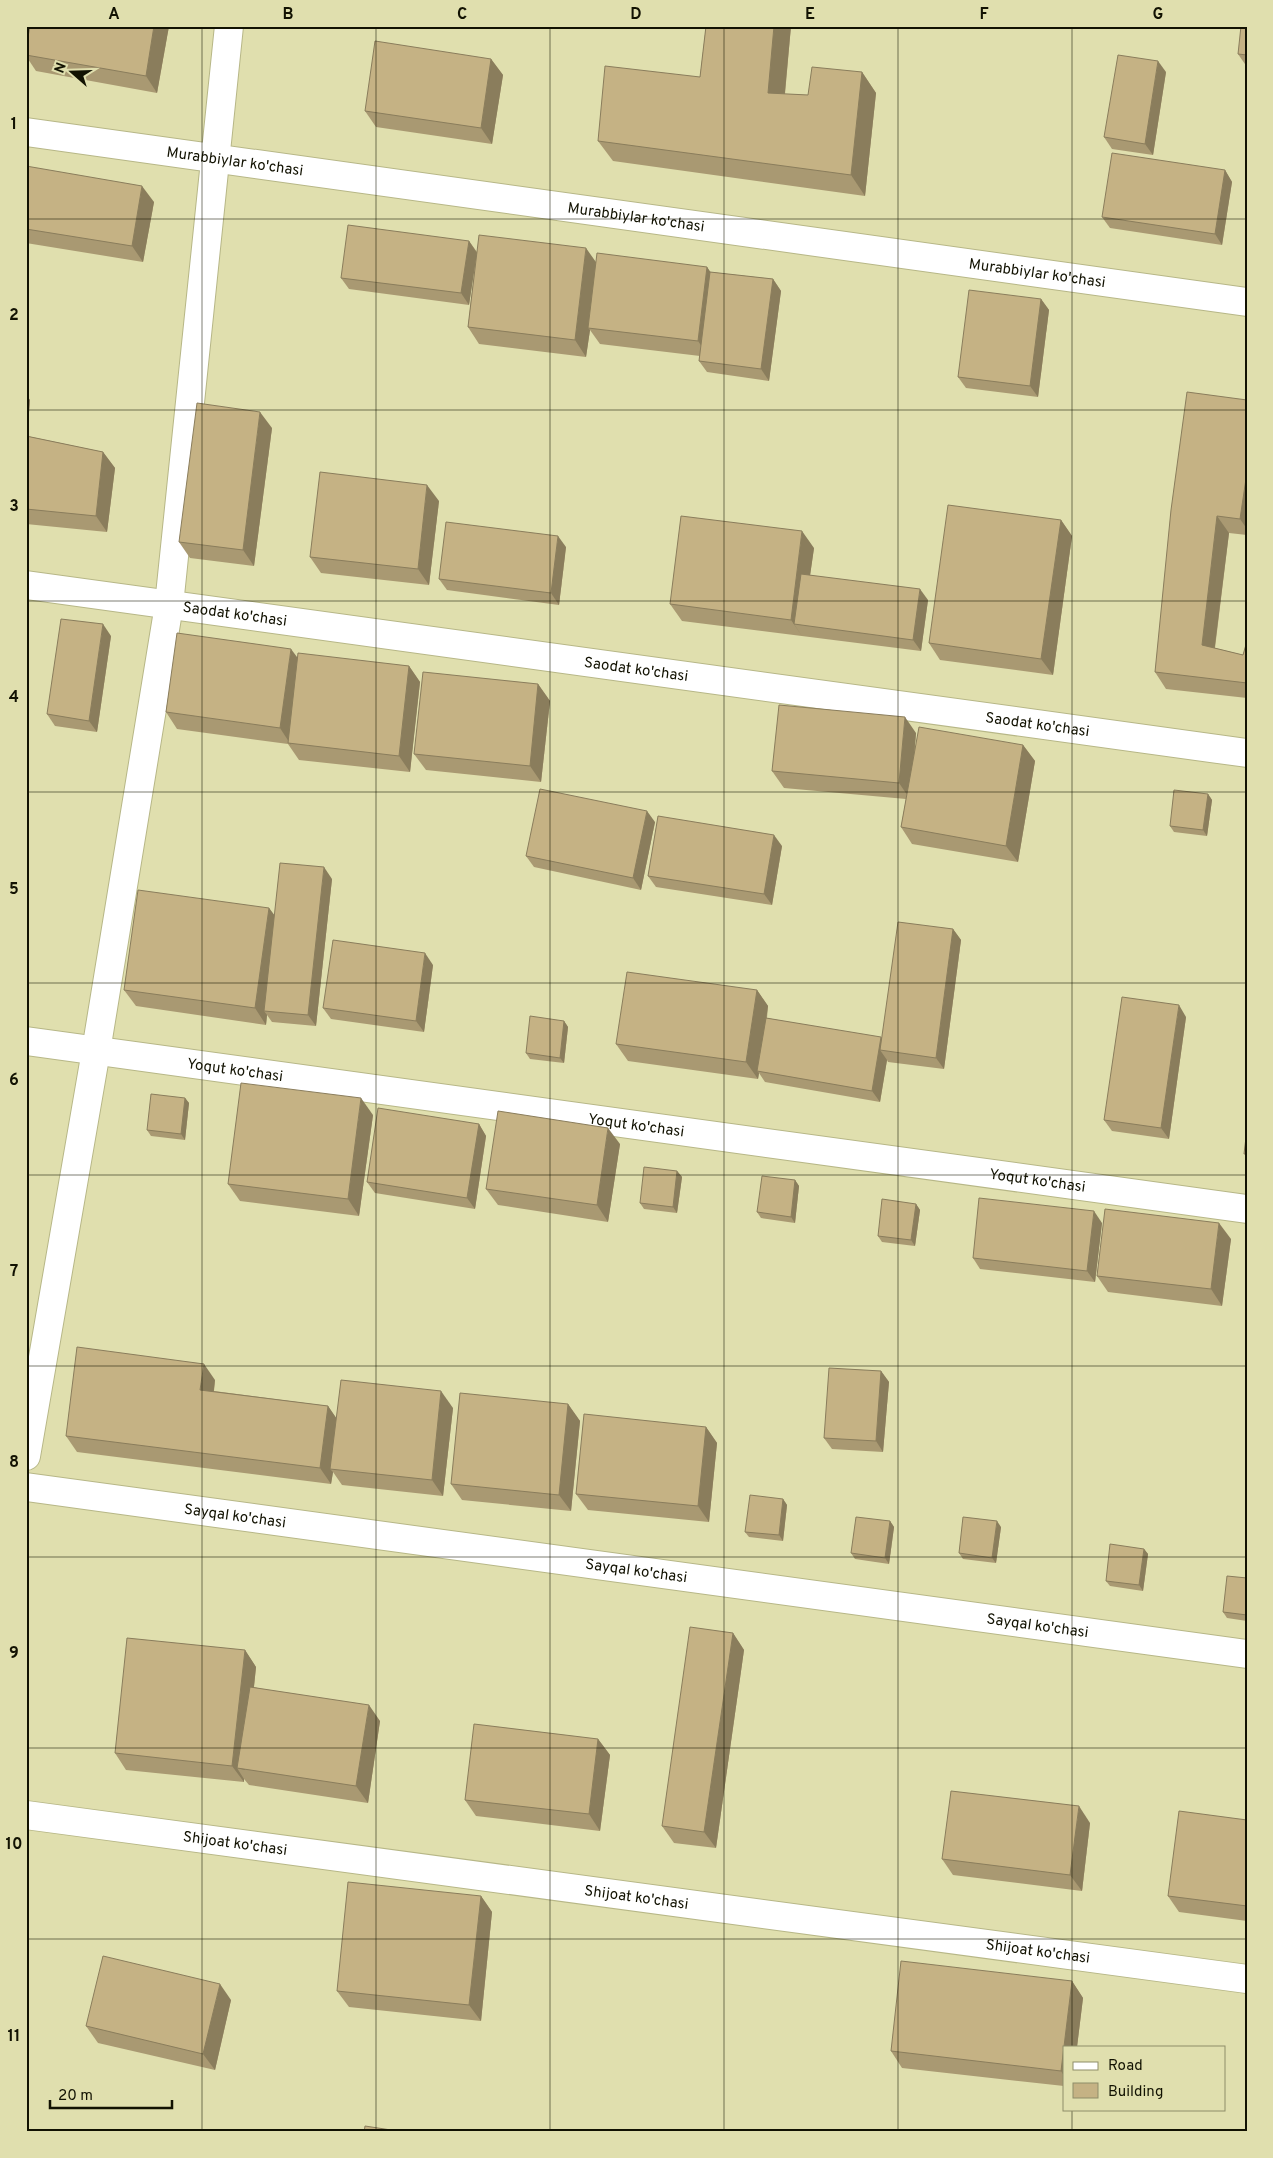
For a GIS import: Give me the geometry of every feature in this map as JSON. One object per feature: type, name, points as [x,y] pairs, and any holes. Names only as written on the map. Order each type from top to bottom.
[{"type":"street","points":[[26,1456],[96,1051],[169,605],[217,158],[229,26]]},
{"type":"street","name":"Murabbiylar ko'chasi","points":[[26,132],[1247,302]]},
{"type":"street","name":"Saodat ko'chasi","points":[[26,585],[1247,753]]},
{"type":"street","name":"Yoqut ko'chasi","points":[[26,1042],[1247,1209]]},
{"type":"street","name":"Sayqal ko'chasi","points":[[26,1487],[1247,1654]]},
{"type":"street","name":"Shijoat ko'chasi","points":[[26,1814],[1247,1979]]},
{"type":"building","points":[[30,26],[154,26],[146,76],[26,55]]},
{"type":"building","points":[[706,26],[774,26],[768,93],[808,95],[812,67],[862,72],[851,175],[598,141],[605,66],[700,77]]},
{"type":"building","points":[[1241,26],[1247,26],[1247,55],[1238,54]]},
{"type":"building","points":[[375,41],[491,59],[481,128],[365,111]]},
{"type":"building","points":[[1118,55],[1158,61],[1145,144],[1104,137]]},
{"type":"building","points":[[1112,153],[1225,170],[1215,234],[1102,217]]},
{"type":"building","points":[[26,166],[142,186],[132,246],[26,229]]},
{"type":"building","points":[[348,225],[469,241],[461,293],[341,278]]},
{"type":"building","points":[[479,235],[586,248],[575,340],[468,327]]},
{"type":"building","points":[[597,253],[707,267],[698,341],[588,328]]},
{"type":"building","points":[[710,272],[773,279],[761,369],[699,361]]},
{"type":"building","points":[[969,290],[1041,299],[1030,386],[958,377]]},
{"type":"building","points":[[1187,392],[1247,400],[1247,472],[1240,519],[1217,516],[1202,645],[1243,655],[1247,641],[1247,683],[1155,672],[1171,510]]},
{"type":"building","points":[[197,403],[260,412],[243,550],[179,542]]},
{"type":"building","points":[[26,436],[103,452],[96,516],[26,509]]},
{"type":"building","points":[[320,472],[427,485],[418,569],[310,557]]},
{"type":"building","points":[[948,505],[1061,520],[1041,659],[929,643]]},
{"type":"building","points":[[681,516],[802,531],[791,620],[670,604]]},
{"type":"building","points":[[446,522],[558,536],[551,593],[439,579]]},
{"type":"building","points":[[801,574],[920,589],[913,640],[794,624]]},
{"type":"building","points":[[61,619],[103,624],[89,721],[47,714]]},
{"type":"building","points":[[177,633],[291,649],[280,728],[166,712]]},
{"type":"building","points":[[298,653],[409,666],[399,756],[288,743]]},
{"type":"building","points":[[423,672],[538,684],[530,766],[414,754]]},
{"type":"building","points":[[779,705],[905,717],[899,783],[772,771]]},
{"type":"building","points":[[919,727],[1023,745],[1006,846],[901,827]]},
{"type":"building","points":[[540,789],[647,811],[633,878],[526,856]]},
{"type":"building","points":[[1174,790],[1208,794],[1203,830],[1170,826]]},
{"type":"building","points":[[658,816],[774,835],[764,894],[648,876]]},
{"type":"building","points":[[280,863],[324,867],[308,1015],[264,1011]]},
{"type":"building","points":[[138,890],[269,908],[255,1008],[124,990]]},
{"type":"building","points":[[898,922],[953,929],[936,1058],[880,1050]]},
{"type":"building","points":[[333,940],[425,953],[416,1021],[323,1008]]},
{"type":"building","points":[[627,972],[757,990],[746,1062],[616,1044]]},
{"type":"building","points":[[1122,997],[1179,1005],[1161,1128],[1104,1120]]},
{"type":"building","points":[[530,1016],[564,1021],[560,1058],[526,1053]]},
{"type":"building","points":[[766,1018],[881,1037],[872,1091],[757,1071]]},
{"type":"building","points":[[241,1083],[361,1098],[348,1199],[228,1184]]},
{"type":"building","points":[[151,1094],[185,1098],[181,1134],[147,1130]]},
{"type":"building","points":[[378,1108],[479,1124],[467,1198],[367,1182]]},
{"type":"building","points":[[498,1111],[608,1128],[597,1205],[486,1189]]},
{"type":"building","points":[[1247,1129],[1247,1154],[1244,1154]]},
{"type":"building","points":[[644,1167],[677,1171],[673,1207],[640,1203]]},
{"type":"building","points":[[762,1176],[795,1180],[791,1217],[757,1212]]},
{"type":"building","points":[[979,1198],[1094,1211],[1087,1271],[973,1258]]},
{"type":"building","points":[[882,1199],[916,1204],[911,1240],[878,1236]]},
{"type":"building","points":[[1105,1209],[1219,1223],[1211,1289],[1097,1276]]},
{"type":"building","points":[[77,1347],[204,1364],[200,1390],[328,1406],[320,1468],[66,1436]]},
{"type":"building","points":[[829,1368],[881,1371],[876,1441],[824,1438]]},
{"type":"building","points":[[341,1380],[441,1391],[432,1480],[330,1469]]},
{"type":"building","points":[[460,1393],[568,1404],[559,1495],[451,1484]]},
{"type":"building","points":[[584,1414],[706,1427],[698,1506],[576,1494]]},
{"type":"building","points":[[750,1495],[783,1499],[779,1535],[745,1532]]},
{"type":"building","points":[[856,1517],[890,1521],[885,1558],[851,1553]]},
{"type":"building","points":[[963,1517],[997,1521],[992,1558],[959,1553]]},
{"type":"building","points":[[1110,1544],[1144,1549],[1139,1585],[1106,1581]]},
{"type":"building","points":[[1227,1576],[1247,1578],[1247,1615],[1223,1612]]},
{"type":"building","points":[[690,1627],[733,1633],[704,1832],[662,1826]]},
{"type":"building","points":[[127,1638],[245,1650],[232,1766],[115,1753]]},
{"type":"building","points":[[250,1687],[369,1705],[356,1786],[237,1768]]},
{"type":"building","points":[[474,1724],[598,1739],[589,1814],[465,1800]]},
{"type":"building","points":[[951,1791],[1079,1806],[1070,1875],[942,1859]]},
{"type":"building","points":[[1179,1811],[1247,1820],[1247,1906],[1168,1896]]},
{"type":"building","points":[[348,1882],[481,1896],[469,2005],[337,1991]]},
{"type":"building","points":[[103,1956],[220,1984],[203,2054],[86,2026]]},
{"type":"building","points":[[901,1961],[1072,1981],[1061,2071],[891,2051]]},
{"type":"building","points":[[365,2126],[404,2132],[364,2132]]}]
